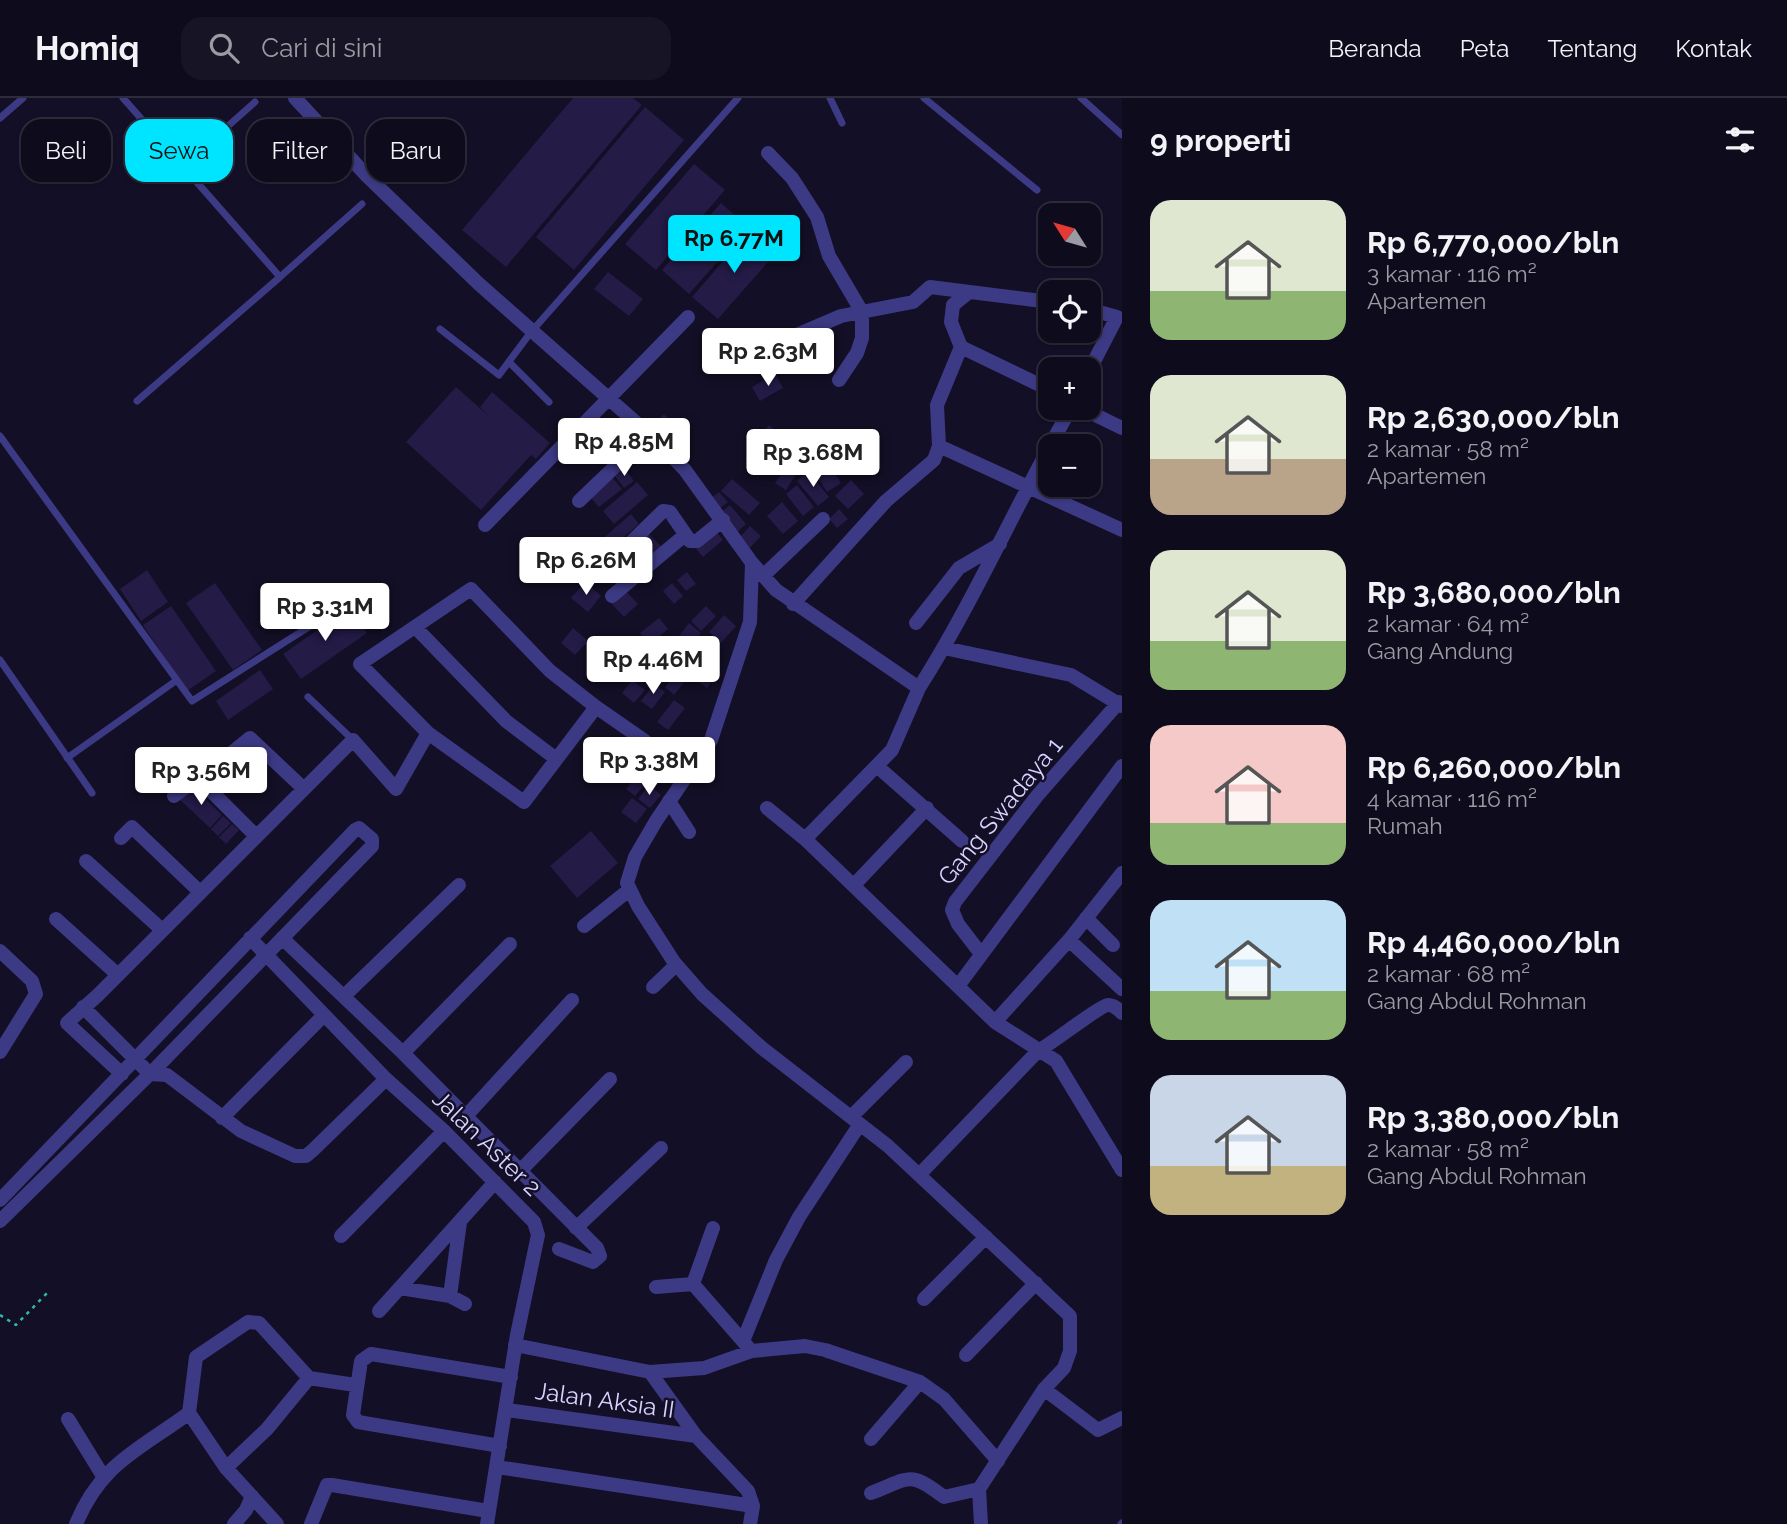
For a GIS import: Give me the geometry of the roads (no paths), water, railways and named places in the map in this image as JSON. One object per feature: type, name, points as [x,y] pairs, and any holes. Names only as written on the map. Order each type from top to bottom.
[{"type":"street","points":[[295,98],[367,176],[531,332],[649,434],[685,470],[763,576],[793,604],[919,688]]},
{"type":"street","points":[[768,153],[792,178],[808,201],[817,217],[829,256],[862,312],[862,338],[839,380]]},
{"type":"street","points":[[741,359],[841,316],[913,302],[930,287],[1038,301]]},
{"type":"street","points":[[968,292],[953,305],[951,321],[961,346],[1038,384]]},
{"type":"street","points":[[1097,357],[1119,318],[1101,313]]},
{"type":"street","points":[[485,525],[688,317]]},
{"type":"street","points":[[793,604],[886,501],[934,460],[939,446],[937,405],[961,346]]},
{"type":"street","points":[[1101,418],[1122,428]]},
{"type":"street","points":[[805,839],[878,767],[899,737],[919,688],[944,648],[1000,544],[1027,485],[1064,420]]},
{"type":"street","points":[[579,501],[649,434]]},
{"type":"street","points":[[939,446],[1122,530]]},
{"type":"street","points":[[617,556],[663,511],[670,512],[690,541],[697,541],[723,520]]},
{"type":"street","points":[[763,576],[822,519]]},
{"type":"street","points":[[612,596],[685,535]]},
{"type":"street","points":[[916,623],[959,568],[1000,544]]},
{"type":"street","points":[[752,563],[750,622],[711,740],[635,857],[628,876],[629,890],[676,965],[695,988],[742,1032],[856,1121],[919,1175],[1067,1311],[1072,1321],[1068,1358],[1044,1389],[979,1489],[981,1524]]},
{"type":"street","points":[[596,707],[524,802],[428,733],[360,664],[471,589],[550,671],[645,741]]},
{"type":"street","points":[[415,627],[506,721],[555,758]]},
{"type":"street","points":[[944,648],[1070,675],[1121,704]]},
{"type":"street","name":"Gang Swadaya 1","points":[[981,954],[958,924],[952,910],[955,902],[1037,796],[1121,704]]},
{"type":"street","points":[[122,1074],[67,1023],[353,740],[396,789],[428,733]]},
{"type":"street","points":[[229,755],[250,738],[303,788]]},
{"type":"street","points":[[958,986],[1122,766]]},
{"type":"street","points":[[878,767],[962,841]]},
{"type":"street","points":[[174,796],[198,778],[256,836]]},
{"type":"street","points":[[669,801],[689,832]]},
{"type":"street","points":[[767,808],[805,839],[995,1022],[1062,1067],[1122,1170]]},
{"type":"street","points":[[854,885],[927,808]]},
{"type":"street","points":[[121,838],[132,827],[200,892]]},
{"type":"street","points":[[0,1200],[359,828],[372,839],[372,846],[165,1059],[0,1221]]},
{"type":"street","points":[[86,861],[161,929]]},
{"type":"street","points":[[995,1022],[1069,940],[1122,873]]},
{"type":"street","points":[[344,996],[459,885]]},
{"type":"street","points":[[584,926],[629,890]]},
{"type":"street","points":[[1086,918],[1113,945]]},
{"type":"street","points":[[56,919],[118,975]]},
{"type":"street","name":"Jalan Aster 2","points":[[250,938],[386,1079],[444,1131],[529,1215],[538,1234],[515,1345],[507,1410],[487,1518]]},
{"type":"street","points":[[282,938],[403,1053],[600,1252],[597,1261],[559,1249]]},
{"type":"street","points":[[1069,940],[1122,989]]},
{"type":"street","points":[[403,1053],[510,944]]},
{"type":"street","points":[[0,951],[32,981],[36,994],[0,1052]]},
{"type":"street","points":[[653,987],[676,965]]},
{"type":"street","points":[[466,1116],[572,1000]]},
{"type":"street","points":[[919,1175],[1025,1067],[1036,1052],[1059,1040],[1103,1006],[1114,1006],[1122,1013]]},
{"type":"street","points":[[83,1007],[150,1074],[167,1075],[241,1131],[295,1156],[306,1156],[386,1079]]},
{"type":"street","points":[[222,1118],[324,1015]]},
{"type":"street","points":[[150,1045],[165,1059],[167,1075]]},
{"type":"street","points":[[747,1346],[776,1260],[799,1217],[873,1094],[906,1062]]},
{"type":"street","points":[[520,1171],[610,1079]]},
{"type":"street","points":[[341,1236],[444,1131]]},
{"type":"street","points":[[576,1228],[661,1148]]},
{"type":"street","points":[[379,1311],[495,1182]]},
{"type":"street","points":[[450,1296],[460,1221]]},
{"type":"street","points":[[693,1284],[713,1228]]},
{"type":"street","points":[[924,1299],[986,1237]]},
{"type":"street","points":[[966,1355],[1035,1283]]},
{"type":"street","points":[[693,1284],[747,1346]]},
{"type":"street","points":[[656,1287],[693,1284]]},
{"type":"street","points":[[400,1288],[450,1296],[465,1304]]},
{"type":"street","points":[[276,1524],[226,1468],[189,1413],[196,1357],[248,1322],[260,1324],[309,1378],[355,1385]]},
{"type":"street","points":[[515,1345],[650,1372],[704,1368],[747,1346],[805,1346],[892,1370],[920,1382],[944,1399],[998,1461]]},
{"type":"street","points":[[499,1446],[358,1422],[353,1415],[355,1385],[361,1362],[371,1354],[511,1377]]},
{"type":"street","points":[[650,1372],[696,1436],[748,1491],[754,1506],[750,1524]]},
{"type":"street","points":[[226,1468],[267,1429],[309,1378]]},
{"type":"street","points":[[872,1439],[920,1382]]},
{"type":"street","points":[[1044,1389],[1098,1430],[1120,1423]]},
{"type":"street","name":"Jalan Aksia II","points":[[507,1410],[696,1436]]},
{"type":"street","points":[[76,1524],[85,1503],[103,1476],[120,1460],[189,1413]]},
{"type":"street","points":[[68,1419],[103,1476]]},
{"type":"street","points":[[497,1467],[754,1506]]},
{"type":"street","points":[[871,1493],[916,1477],[944,1497],[979,1489]]},
{"type":"street","points":[[313,1520],[327,1485],[487,1518]]},
{"type":"street","points":[[234,1524],[246,1510],[252,1496]]},
{"type":"lane","points":[[0,118],[23,98]]},
{"type":"lane","points":[[123,98],[142,119]]},
{"type":"lane","points":[[440,329],[499,375],[531,332],[738,98]]},
{"type":"lane","points":[[830,98],[842,124]]},
{"type":"lane","points":[[924,98],[1037,190]]},
{"type":"lane","points":[[1086,100],[1122,134]]},
{"type":"lane","points":[[233,122],[255,102]]},
{"type":"lane","points":[[197,182],[281,277]]},
{"type":"lane","points":[[136,401],[362,204]]},
{"type":"lane","points":[[509,362],[549,402]]},
{"type":"lane","points":[[0,436],[192,701],[315,623]]},
{"type":"lane","points":[[0,660],[92,793]]},
{"type":"lane","points":[[67,758],[177,680]]},
{"type":"lane","points":[[308,697],[353,740]]}]
